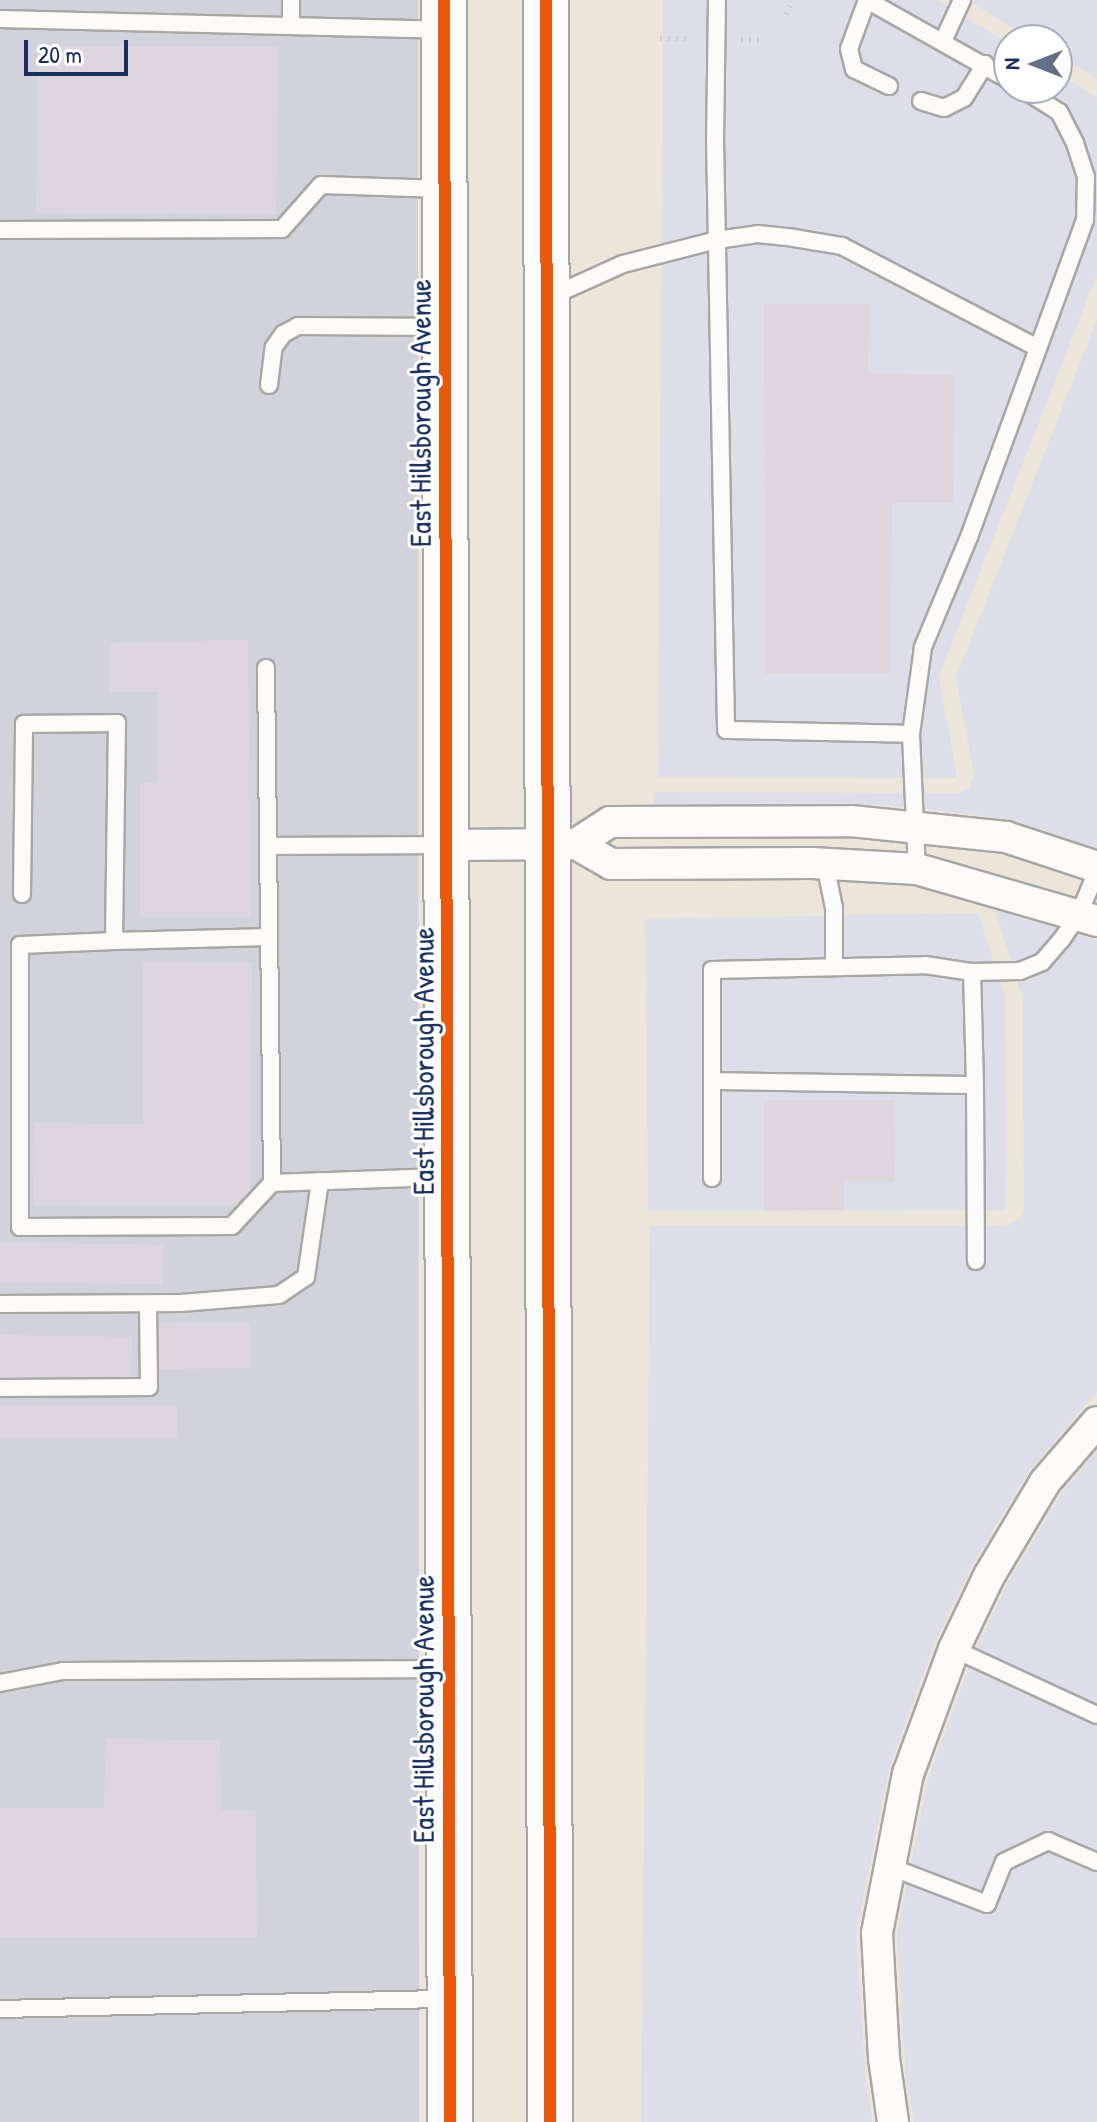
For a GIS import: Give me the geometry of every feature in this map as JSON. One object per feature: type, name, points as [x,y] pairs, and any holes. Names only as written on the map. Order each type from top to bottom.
[{"type":"main road","points":[[546,0],[546,298],[562,844],[550,2122]]},
{"type":"main road","name":"East Hillsborough Avenue","points":[[444,15],[449,845],[450,2122]]},
{"type":"street","points":[[562,844],[610,822],[851,821],[1006,837],[1097,869]]},
{"type":"street","points":[[449,845],[562,844],[611,864],[825,864],[917,869],[1088,918]]},
{"type":"street","points":[[893,2122],[877,1984],[877,1933],[908,1774],[954,1649],[989,1576],[1045,1482],[1097,1422]]},
{"type":"lane","points":[[291,0],[291,26]]},
{"type":"lane","points":[[717,0],[717,240],[726,730],[911,734]]},
{"type":"lane","points":[[889,86],[854,69],[849,49],[867,0],[993,69]]},
{"type":"lane","points":[[943,41],[962,0]]},
{"type":"lane","points":[[0,19],[291,26],[444,15]]},
{"type":"lane","points":[[921,101],[944,108],[964,98],[985,64]]},
{"type":"lane","points":[[917,869],[911,734],[923,647],[969,537],[1085,220],[1086,177],[1075,143],[1059,112],[1046,104]]},
{"type":"lane","points":[[0,230],[282,229],[321,185],[445,189]]},
{"type":"lane","points":[[546,298],[623,264],[717,240],[758,234],[842,246],[1036,347]]},
{"type":"lane","points":[[269,385],[274,347],[283,334],[298,326],[446,327]]},
{"type":"lane","points":[[266,668],[272,1183],[232,1226],[20,1227],[20,945],[269,937]]},
{"type":"lane","points":[[22,894],[24,724],[117,723],[114,941]]},
{"type":"lane","points":[[268,846],[449,845]]},
{"type":"lane","points":[[825,864],[834,908],[834,966]]},
{"type":"lane","points":[[712,1178],[712,970],[925,965],[972,972],[1020,971],[1042,962],[1088,918],[1097,869]]},
{"type":"lane","points":[[972,972],[976,1261]]},
{"type":"lane","points":[[712,1081],[975,1085]]},
{"type":"lane","points":[[272,1183],[449,1177]]},
{"type":"lane","points":[[0,1304],[148,1304],[279,1295],[306,1277],[320,1181]]},
{"type":"lane","points":[[0,1388],[149,1387],[148,1304]]},
{"type":"lane","points":[[954,1649],[1097,1715]]},
{"type":"lane","points":[[0,1683],[63,1671],[449,1669]]},
{"type":"lane","points":[[888,1866],[987,1904],[1004,1862],[1048,1841],[1097,1862]]},
{"type":"lane","points":[[0,2009],[450,1999]]},
{"type":"path","points":[[786,14],[793,0]]},
{"type":"shaded area","points":[[0,0],[418,0],[419,2122],[0,2122]]},
{"type":"shaded area","points":[[663,0],[937,0],[993,34],[993,104],[1073,104],[1073,83],[1097,97],[1097,275],[939,676],[957,778],[658,777]]},
{"type":"shaded area","points":[[967,0],[1097,0],[1097,79],[1073,64],[1073,24],[1007,24]]},
{"type":"shaded area","points":[[1097,320],[1097,848],[1013,820],[918,808],[851,803],[654,804],[654,792],[957,793],[970,787],[974,775],[956,677]]},
{"type":"shaded area","points":[[995,910],[1097,940],[1097,1392],[1029,1471],[971,1567],[934,1644],[889,1769],[856,1934],[866,2083],[873,2122],[641,2122],[650,1226],[1006,1226],[1021,1219],[1024,1210],[1022,996]]},
{"type":"shaded area","points":[[978,913],[1005,996],[1006,1210],[648,1211],[645,919]]},
{"type":"shaded area","points":[[1097,1451],[1097,2122],[914,2122],[906,2079],[897,1935],[928,1778],[973,1656],[1007,1584],[1062,1492]]},
{"type":"building","points":[[38,46],[278,47],[276,215],[36,213]]},
{"type":"building","points":[[764,304],[869,304],[868,373],[955,375],[953,503],[892,503],[891,673],[765,674]]},
{"type":"building","points":[[248,640],[251,917],[140,917],[140,783],[157,783],[158,692],[110,692],[110,642]]},
{"type":"building","points":[[143,961],[252,962],[250,1206],[33,1205],[34,1123],[143,1124]]},
{"type":"building","points":[[764,1100],[894,1100],[895,1181],[844,1181],[844,1210],[764,1210]]},
{"type":"building","points":[[0,1242],[163,1245],[162,1284],[0,1282]]},
{"type":"building","points":[[250,1322],[251,1368],[158,1369],[157,1323]]},
{"type":"building","points":[[0,1335],[132,1337],[131,1380],[0,1378]]},
{"type":"building","points":[[0,1406],[177,1406],[177,1439],[0,1439]]},
{"type":"building","points":[[106,1739],[220,1740],[221,1810],[256,1811],[257,1937],[0,1937],[0,1808],[104,1808]]},
{"type":"cycle path","points":[[444,0],[450,2122]]},
{"type":"cycle path","points":[[546,0],[550,2122]]}]
